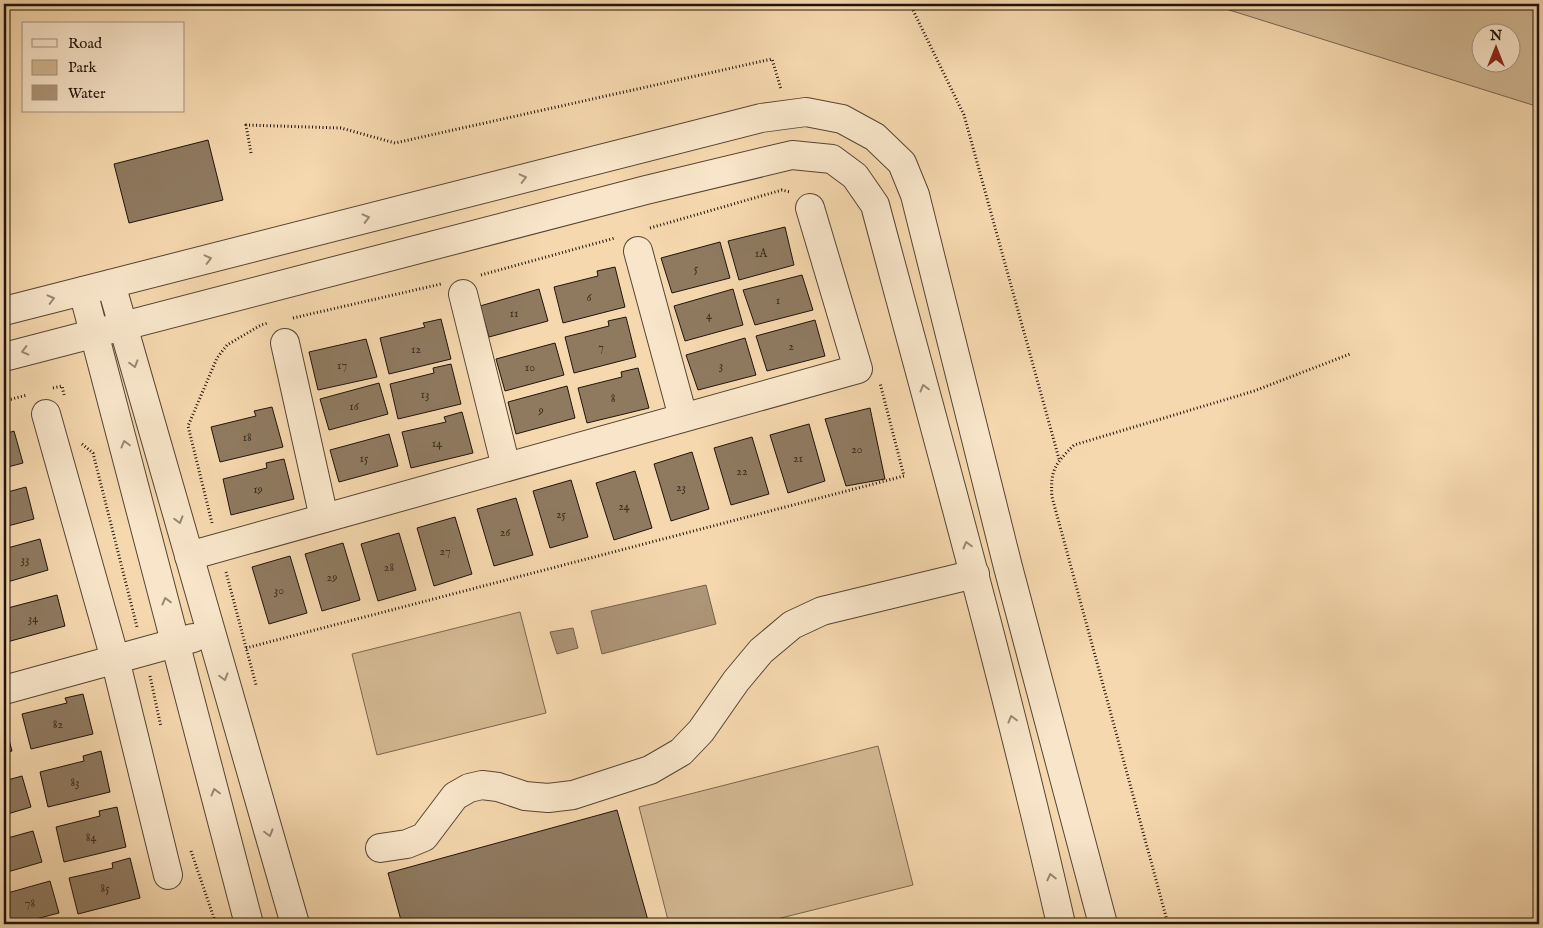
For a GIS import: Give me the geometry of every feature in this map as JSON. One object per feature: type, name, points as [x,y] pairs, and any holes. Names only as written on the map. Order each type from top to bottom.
[{"type":"street","points":[[4,311],[761,118],[806,112],[842,119],[875,137],[902,163],[915,195],[1008,567],[1103,924]]},
{"type":"street","points":[[832,159],[842,119]]},
{"type":"street","points":[[4,357],[466,237],[792,155],[832,159],[855,176],[875,205],[975,574],[1031,792],[1062,924]]},
{"type":"street","points":[[451,196],[466,237]]},
{"type":"street","points":[[189,556],[858,369],[805,201]]},
{"type":"street","points":[[634,239],[683,417]]},
{"type":"street","points":[[111,284],[295,924]]},
{"type":"street","points":[[461,284],[506,467]]},
{"type":"street","points":[[83,291],[250,924]]},
{"type":"street","points":[[281,328],[324,518]]},
{"type":"street","points":[[915,354],[952,345]]},
{"type":"street","points":[[46,414],[115,659],[168,875]]},
{"type":"street","points":[[380,848],[407,844],[424,837],[455,796],[469,788],[482,785],[498,787],[525,796],[548,798],[573,795],[650,770],[681,752],[700,731],[736,681],[762,651],[792,625],[822,611],[975,574]]},
{"type":"street","points":[[4,690],[211,632]]},
{"type":"path","points":[[910,4],[964,115],[1059,459]]},
{"type":"path","points":[[251,153],[246,124],[342,128],[395,143],[772,59],[788,114]]},
{"type":"path","points":[[258,692],[188,426],[216,358],[228,345],[261,325],[281,328],[461,284],[517,266],[634,239],[782,190],[805,201]]},
{"type":"path","points":[[1168,924],[1052,497],[1051,477],[1059,459],[1074,445],[1254,390],[1350,354]]},
{"type":"path","points":[[246,648],[904,476],[880,379]]},
{"type":"green space","points":[[1210,4],[1539,4],[1539,107]]},
{"type":"green space","points":[[520,612],[546,713],[377,755],[352,654]]},
{"type":"green space","points":[[878,746],[913,885],[757,924],[669,924],[639,807]]},
{"type":"water","points":[[706,585],[716,624],[602,654],[591,611]]},
{"type":"water","points":[[573,628],[578,648],[557,654],[550,632]]},
{"type":"building","points":[[208,140],[223,200],[129,223],[114,164]]},
{"type":"building","points":[[785,227],[794,265],[739,280],[728,241]]},
{"type":"building","points":[[720,242],[730,278],[672,293],[661,258]]},
{"type":"building","points":[[615,267],[625,307],[563,323],[554,287],[598,276],[597,271]]},
{"type":"building","points":[[802,275],[813,310],[755,325],[743,290]]},
{"type":"building","points":[[539,289],[548,321],[489,337],[480,306]]},
{"type":"building","points":[[733,289],[743,325],[685,341],[674,306]]},
{"type":"building","points":[[626,317],[636,357],[574,373],[565,337],[609,326],[608,321]]},
{"type":"building","points":[[441,319],[451,359],[389,374],[380,338],[425,327],[423,323]]},
{"type":"building","points":[[815,320],[825,356],[767,371],[756,336]]},
{"type":"building","points":[[745,338],[756,375],[698,390],[686,355]]},
{"type":"building","points":[[366,339],[377,377],[318,390],[309,352]]},
{"type":"building","points":[[555,343],[564,375],[505,391],[496,359]]},
{"type":"building","points":[[451,364],[461,404],[398,419],[390,384],[434,373],[433,368]]},
{"type":"building","points":[[638,368],[649,408],[587,423],[578,388],[622,377],[621,372]]},
{"type":"building","points":[[379,383],[388,414],[329,430],[320,399]]},
{"type":"building","points":[[567,386],[575,418],[516,434],[508,402]]},
{"type":"building","points":[[272,407],[283,447],[220,462],[211,427],[256,416],[254,411]]},
{"type":"building","points":[[870,408],[885,479],[846,486],[825,419]]},
{"type":"building","points":[[462,412],[473,453],[411,468],[402,432],[446,422],[444,417]]},
{"type":"building","points":[[809,424],[825,481],[788,493],[770,435]]},
{"type":"building","points":[[14,431],[23,463],[4,468],[4,434]]},
{"type":"building","points":[[389,434],[398,466],[339,482],[330,450]]},
{"type":"building","points":[[752,437],[769,494],[731,505],[714,448]]},
{"type":"building","points":[[692,452],[709,509],[671,521],[654,464]]},
{"type":"building","points":[[284,459],[294,499],[231,515],[223,479],[267,468],[266,463]]},
{"type":"building","points":[[635,471],[652,528],[614,540],[596,483]]},
{"type":"building","points":[[571,480],[588,537],[550,548],[533,491]]},
{"type":"building","points":[[26,487],[34,519],[4,527],[4,493]]},
{"type":"building","points":[[516,498],[533,555],[494,566],[477,509]]},
{"type":"building","points":[[455,517],[472,574],[434,586],[417,528]]},
{"type":"building","points":[[399,533],[416,590],[378,601],[361,544]]},
{"type":"building","points":[[40,539],[48,570],[4,583],[4,549]]},
{"type":"building","points":[[343,543],[360,600],[322,611],[305,554]]},
{"type":"building","points":[[290,556],[307,613],[269,624],[252,567]]},
{"type":"building","points":[[57,595],[65,626],[7,642],[4,632],[4,609]]},
{"type":"building","points":[[83,694],[93,734],[31,749],[22,714],[67,703],[65,698]]},
{"type":"building","points":[[4,721],[12,751],[4,753]]},
{"type":"building","points":[[101,751],[110,792],[48,807],[40,772],[84,761],[83,756]]},
{"type":"building","points":[[22,776],[31,807],[4,815],[4,781]]},
{"type":"building","points":[[117,807],[126,847],[64,862],[56,827],[100,816],[99,811]]},
{"type":"building","points":[[617,810],[649,924],[402,924],[388,873]]},
{"type":"building","points":[[33,831],[42,862],[4,873],[4,839]]},
{"type":"building","points":[[130,858],[140,898],[78,914],[69,878],[113,868],[112,863]]},
{"type":"building","points":[[50,881],[59,913],[16,924],[4,924],[4,894]]}]
